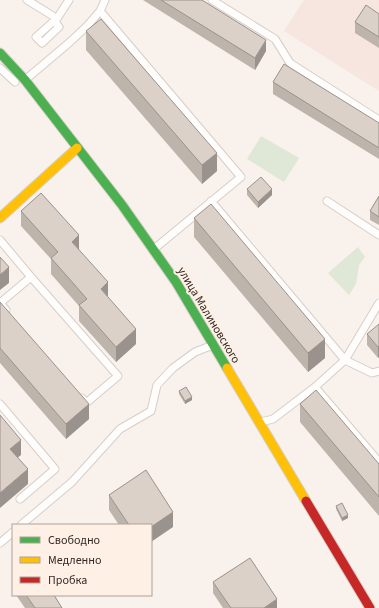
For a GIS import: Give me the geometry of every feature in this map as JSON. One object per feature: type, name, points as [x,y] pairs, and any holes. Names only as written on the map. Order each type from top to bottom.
[{"type":"street","name":"улица Малиновского","points":[[0,53],[25,80],[122,205],[154,249],[214,345],[370,608]]},
{"type":"street","points":[[0,218],[77,148]]},
{"type":"lane","points":[[27,0],[53,16],[55,21],[69,0]]},
{"type":"lane","points":[[25,80],[88,25],[100,11],[105,0]]},
{"type":"lane","points":[[212,0],[274,39],[290,63],[379,120]]},
{"type":"lane","points":[[100,11],[241,177],[154,249]]},
{"type":"lane","points":[[0,68],[51,114]]},
{"type":"lane","points":[[211,201],[345,360],[372,373],[379,371]]},
{"type":"lane","points":[[327,201],[379,235]]},
{"type":"lane","points":[[0,240],[118,376],[86,403],[76,391]]},
{"type":"lane","points":[[10,315],[0,303],[31,277]]},
{"type":"lane","points":[[260,422],[273,419],[315,387],[345,360],[379,303]]},
{"type":"lane","points":[[22,524],[72,482],[120,429],[151,411],[157,385],[174,368],[195,352],[214,345]]},
{"type":"lane","points":[[315,387],[379,462]]},
{"type":"lane","points":[[0,404],[55,469],[20,499]]},
{"type":"lane","points":[[0,543],[12,533]]},
{"type":"shaded area","points":[[304,0],[379,0],[379,91],[284,31]]},
{"type":"green space","points":[[261,136],[299,158],[284,182],[247,159]]},
{"type":"green space","points":[[358,247],[365,257],[359,265],[356,284],[349,295],[328,273]]},
{"type":"building","points":[[161,0],[202,0],[266,40],[255,58]]},
{"type":"building","points":[[366,5],[379,14],[379,37],[355,22]]},
{"type":"building","points":[[101,19],[217,153],[202,165],[86,31]]},
{"type":"building","points":[[284,64],[379,123],[379,148],[273,82]]},
{"type":"building","points":[[261,177],[272,189],[258,202],[247,189]]},
{"type":"building","points":[[41,193],[79,235],[72,242],[108,282],[101,289],[136,329],[116,347],[79,305],[87,299],[51,258],[58,252],[21,211]]},
{"type":"building","points":[[379,196],[379,217],[370,211]]},
{"type":"building","points":[[211,204],[325,339],[308,353],[194,218]]},
{"type":"building","points":[[0,257],[9,267],[0,275]]},
{"type":"building","points":[[0,302],[89,404],[66,424],[0,348]]},
{"type":"building","points":[[379,324],[379,346],[378,347],[367,334]]},
{"type":"building","points":[[186,387],[192,397],[185,401],[179,391]]},
{"type":"building","points":[[316,390],[379,464],[379,497],[300,404]]},
{"type":"building","points":[[0,415],[21,440],[10,449],[28,469],[0,493]]},
{"type":"building","points":[[146,470],[173,512],[152,526],[152,524],[128,524],[109,495]]},
{"type":"building","points":[[342,503],[348,515],[342,518],[336,506]]},
{"type":"building","points":[[250,558],[277,599],[264,608],[231,608],[213,582]]},
{"type":"building","points":[[27,596],[55,596],[62,608],[35,608]]},
{"type":"traffic: fast","points":[[0,53],[25,80],[122,205],[176,282],[227,368]]},
{"type":"traffic: slow","points":[[0,218],[77,148]]},
{"type":"traffic: slow","points":[[227,368],[306,501]]},
{"type":"traffic: jam","points":[[306,501],[370,608]]}]
